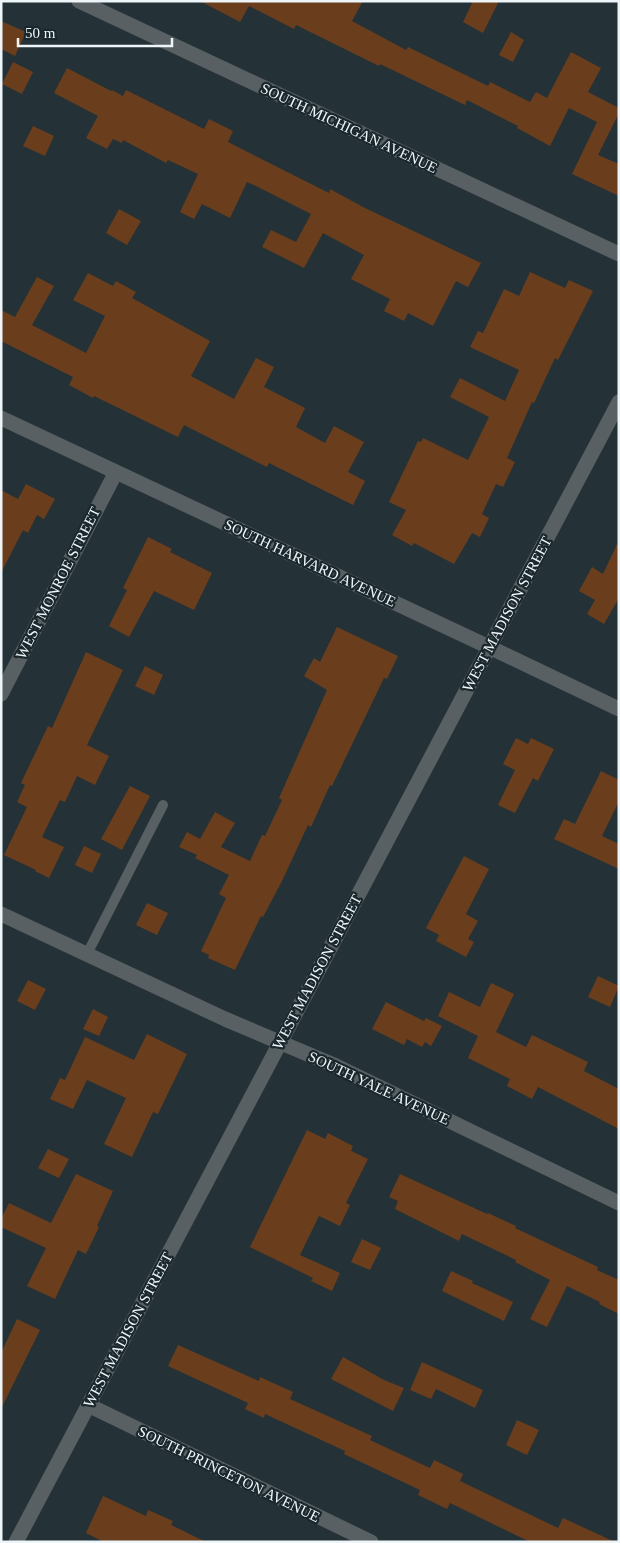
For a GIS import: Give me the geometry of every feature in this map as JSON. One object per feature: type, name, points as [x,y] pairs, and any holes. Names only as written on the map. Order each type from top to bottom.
[{"type":"street","name":"SOUTH MICHIGAN AVENUE","points":[[79,1],[619,254]]},
{"type":"street","name":"WEST MADISON STREET","points":[[16,1542],[619,402]]},
{"type":"street","name":"SOUTH HARVARD AVENUE","points":[[1,418],[489,646],[619,709]]},
{"type":"street","name":"WEST MONROE STREET","points":[[1,694],[116,472]]},
{"type":"street","name":"SOUTH YALE AVENUE","points":[[1,914],[225,1019],[336,1066],[619,1203]]},
{"type":"street","name":"SOUTH PRINCETON AVENUE","points":[[88,1405],[370,1542]]},
{"type":"lane","points":[[87,954],[163,805]]},
{"type":"building","points":[[200,1],[363,1],[352,21],[406,50],[408,47],[488,86],[490,82],[530,102],[536,92],[547,98],[571,52],[601,68],[588,92],[619,108],[619,113],[598,155],[619,164],[619,196],[572,174],[597,122],[569,108],[550,146],[517,128],[518,126],[467,100],[465,105],[380,64],[379,66],[296,25],[294,29],[249,6],[240,22]]},
{"type":"building","points":[[473,1],[499,1],[483,33],[463,22]]},
{"type":"building","points":[[1,21],[26,32],[15,56],[1,49]]},
{"type":"building","points":[[511,32],[524,40],[513,62],[499,55]]},
{"type":"building","points":[[13,62],[33,72],[22,94],[2,84]]},
{"type":"building","points":[[67,68],[123,96],[126,90],[204,129],[209,119],[233,131],[228,142],[329,193],[330,189],[365,208],[481,263],[468,287],[456,281],[433,326],[408,313],[404,321],[384,311],[390,299],[351,279],[364,255],[323,233],[304,268],[262,247],[271,230],[296,242],[311,214],[258,187],[247,182],[230,218],[202,204],[194,219],[180,212],[198,174],[168,160],[166,163],[123,140],[122,143],[113,139],[107,149],[86,138],[98,116],[54,93]]},
{"type":"building","points":[[33,126],[54,136],[45,156],[23,146]]},
{"type":"building","points":[[119,209],[141,221],[127,245],[106,233]]},
{"type":"building","points":[[530,272],[565,288],[569,280],[593,291],[558,360],[555,358],[534,403],[532,402],[507,458],[515,462],[503,487],[496,484],[482,514],[489,518],[480,537],[472,533],[454,564],[414,543],[412,546],[392,535],[406,510],[389,502],[418,441],[421,442],[423,438],[468,460],[489,417],[450,397],[460,378],[505,401],[519,370],[470,347],[478,331],[483,333],[504,289],[519,296]]},
{"type":"building","points":[[88,273],[113,286],[116,281],[136,292],[132,298],[210,341],[191,376],[234,399],[256,358],[274,367],[264,387],[305,408],[296,427],[325,443],[334,426],[364,442],[348,472],[365,481],[353,505],[269,463],[267,467],[184,425],[178,437],[94,396],[93,398],[69,385],[73,377],[1,341],[1,310],[15,317],[37,277],[54,286],[32,325],[86,353],[105,316],[73,300]]},
{"type":"building","points":[[26,484],[55,499],[44,519],[37,515],[28,533],[23,530],[1,573],[1,490],[18,499]]},
{"type":"building","points":[[148,537],[172,549],[170,552],[212,573],[194,610],[154,591],[129,637],[109,626],[127,590],[123,588]]},
{"type":"building","points":[[619,540],[619,598],[604,624],[587,614],[595,600],[579,591],[592,567],[603,574]]},
{"type":"building","points":[[337,627],[398,656],[387,679],[384,678],[332,786],[330,785],[311,827],[308,825],[282,881],[263,917],[261,916],[235,970],[208,958],[209,955],[201,951],[226,898],[219,894],[229,875],[195,858],[197,855],[179,847],[187,832],[200,839],[215,812],[235,823],[221,847],[250,861],[262,835],[265,836],[282,800],[279,798],[327,690],[304,676],[314,658],[320,662]]},
{"type":"building","points":[[86,652],[123,670],[87,745],[109,756],[95,785],[77,776],[65,802],[60,800],[42,837],[64,847],[49,878],[4,855],[27,807],[17,802],[25,785],[21,783],[48,726],[52,728]]},
{"type":"building","points":[[145,666],[163,675],[154,695],[135,686]]},
{"type":"building","points":[[516,738],[528,744],[531,738],[554,749],[538,781],[533,778],[515,813],[498,805],[515,770],[503,764]]},
{"type":"building","points":[[601,771],[619,780],[619,801],[602,836],[619,844],[619,869],[554,839],[564,819],[575,824]]},
{"type":"building","points":[[130,786],[150,796],[122,850],[101,839]]},
{"type":"building","points":[[84,846],[101,854],[92,873],[75,865]]},
{"type":"building","points":[[464,856],[489,869],[466,914],[478,921],[468,939],[474,942],[466,957],[436,941],[439,935],[426,928]]},
{"type":"building","points":[[147,903],[168,913],[157,935],[136,925]]},
{"type":"building","points":[[598,976],[619,986],[610,1007],[588,997]]},
{"type":"building","points":[[28,980],[46,989],[35,1010],[17,1001]]},
{"type":"building","points":[[491,983],[514,994],[496,1032],[526,1047],[532,1035],[588,1062],[584,1071],[619,1089],[619,1129],[538,1087],[532,1099],[507,1086],[510,1079],[468,1058],[478,1036],[438,1016],[449,992],[480,1007]]},
{"type":"building","points":[[386,1002],[424,1021],[426,1018],[442,1026],[431,1046],[425,1042],[422,1047],[407,1039],[404,1045],[372,1029]]},
{"type":"building","points":[[93,1009],[108,1017],[99,1036],[83,1029]]},
{"type":"building","points":[[147,1034],[187,1054],[158,1114],[153,1112],[132,1157],[104,1144],[126,1098],[87,1080],[73,1109],[50,1099],[60,1078],[65,1080],[85,1037],[134,1060]]},
{"type":"building","points":[[307,1130],[325,1139],[328,1133],[353,1146],[351,1151],[368,1159],[346,1203],[350,1205],[340,1226],[319,1216],[300,1255],[340,1273],[332,1291],[311,1281],[313,1278],[250,1247]]},
{"type":"building","points":[[48,1149],[69,1159],[59,1178],[38,1168]]},
{"type":"building","points":[[76,1174],[113,1191],[86,1254],[78,1250],[55,1299],[27,1286],[46,1248],[1,1227],[1,1219],[9,1203],[51,1223]]},
{"type":"building","points":[[400,1174],[516,1226],[515,1228],[598,1267],[597,1270],[619,1280],[619,1314],[599,1304],[600,1302],[567,1286],[547,1327],[530,1319],[550,1280],[515,1262],[516,1260],[462,1234],[459,1241],[395,1209],[398,1201],[389,1197]]},
{"type":"building","points":[[362,1239],[381,1248],[370,1270],[351,1262]]},
{"type":"building","points":[[451,1271],[513,1302],[504,1321],[442,1291]]},
{"type":"building","points":[[17,1319],[40,1330],[1,1409],[1,1353]]},
{"type":"building","points":[[178,1345],[259,1381],[260,1377],[293,1392],[290,1399],[372,1436],[370,1440],[430,1468],[434,1460],[463,1474],[460,1481],[558,1528],[563,1518],[615,1542],[530,1542],[450,1503],[447,1509],[418,1495],[420,1490],[344,1454],[345,1451],[265,1414],[264,1418],[245,1409],[248,1403],[168,1366]]},
{"type":"building","points":[[343,1357],[384,1380],[404,1388],[393,1411],[331,1379]]},
{"type":"building","points":[[422,1362],[483,1390],[475,1408],[436,1389],[431,1399],[410,1390]]},
{"type":"building","points":[[517,1420],[539,1430],[527,1455],[506,1445]]},
{"type":"building","points":[[103,1496],[146,1516],[148,1510],[173,1521],[171,1525],[206,1542],[104,1542],[86,1533]]}]
